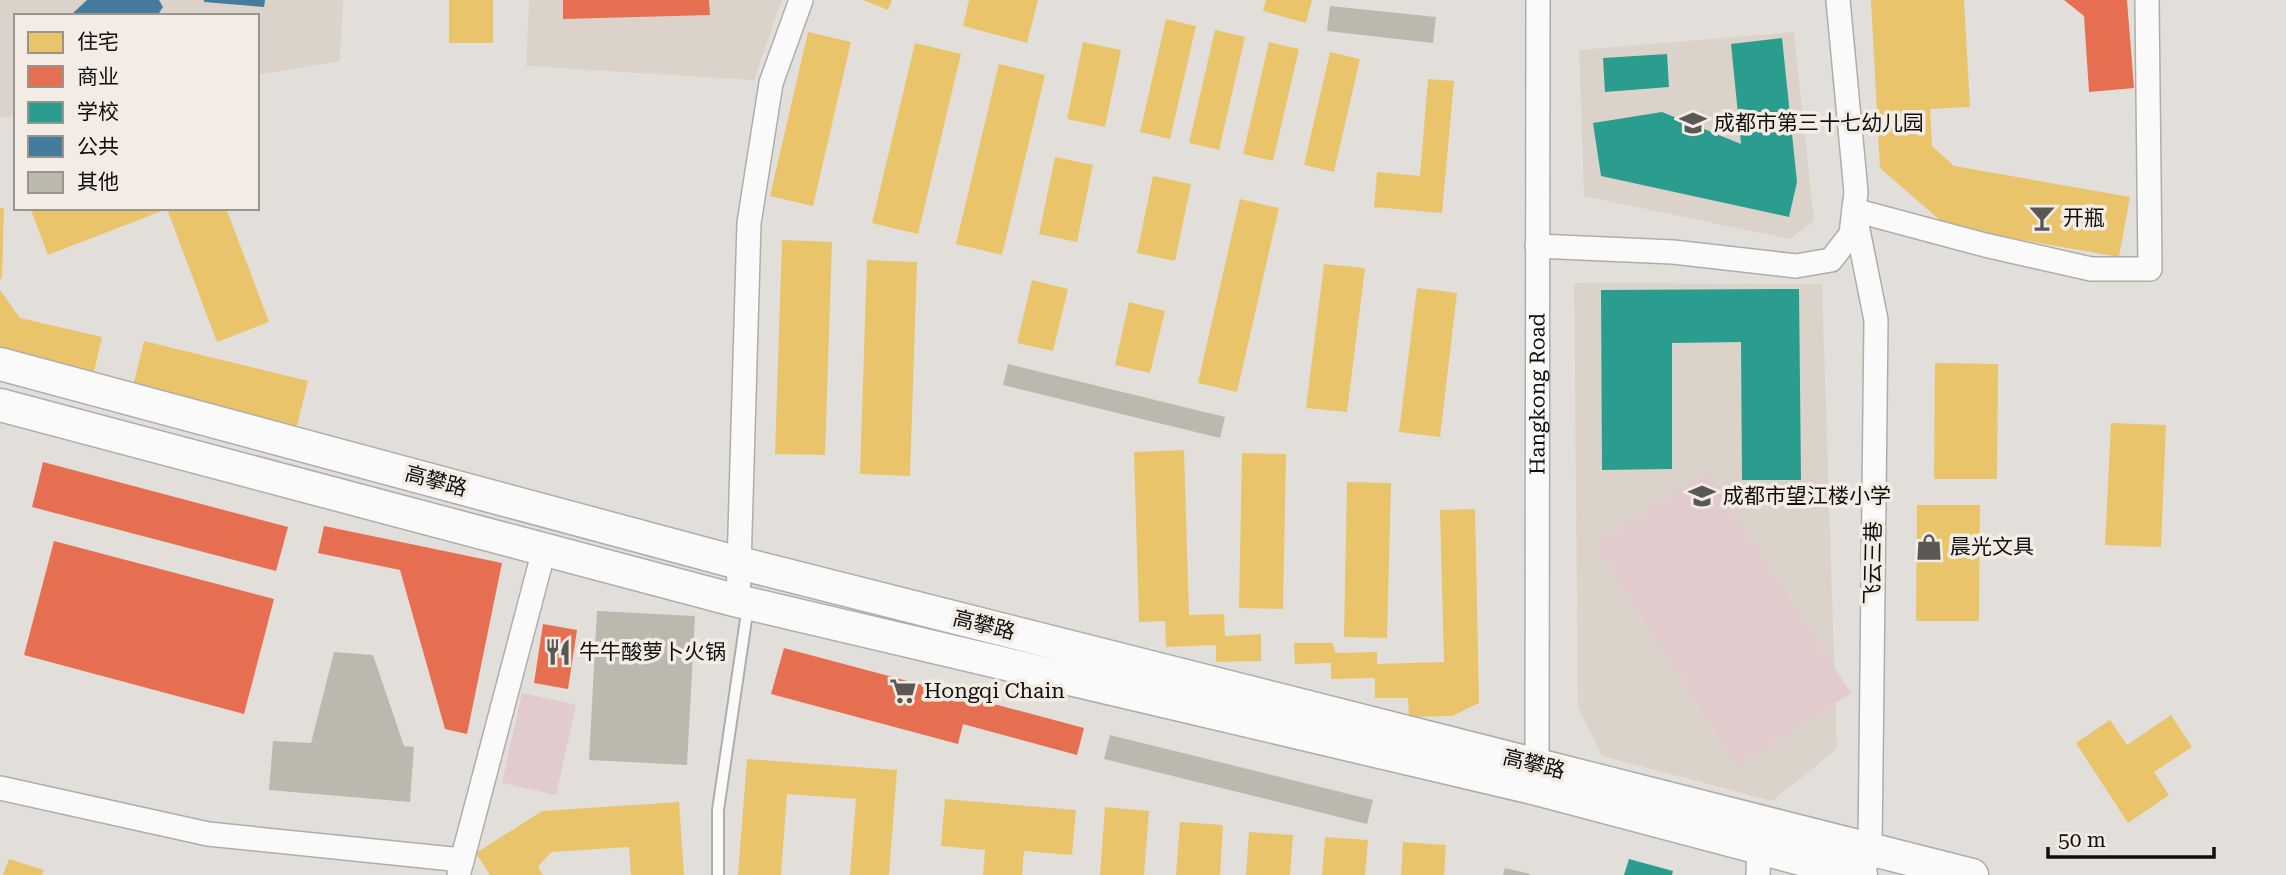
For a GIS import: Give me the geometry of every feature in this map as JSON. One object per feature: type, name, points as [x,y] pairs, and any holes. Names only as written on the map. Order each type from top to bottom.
[{"type":"main road","name":"高攀路","points":[[0,364],[1865,866]]},
{"type":"main road","name":"高攀路","points":[[0,405],[743,602],[1537,777],[1758,861],[1972,875]]},
{"type":"street","points":[[743,602],[739,563],[749,223],[771,83],[801,0]]},
{"type":"street","name":"Hangkong Road","points":[[1537,777],[1538,0]]},
{"type":"street","points":[[1537,246],[1673,252],[1796,266],[1831,260],[1851,234],[1856,192],[1838,0]]},
{"type":"street","points":[[1854,210],[2091,269],[2150,269],[2147,0]]},
{"type":"street","name":"飞云三巷","points":[[1854,210],[1876,320],[1865,866]]},
{"type":"street","points":[[0,788],[208,834],[460,867],[544,550]]},
{"type":"lane","points":[[718,875],[718,810],[743,602]]},
{"type":"shaded area","points":[[0,0],[343,0],[340,61],[259,75],[259,14],[14,14],[14,116],[0,118]]},
{"type":"shaded area","points":[[529,0],[782,0],[754,80],[526,66]]},
{"type":"shaded area","name":"成都市第三十七幼儿园","points":[[1794,32],[1814,221],[1790,239],[1584,196],[1579,50]]},
{"type":"shaded area","name":"成都市望江楼小学","points":[[1574,283],[1822,284],[1837,749],[1772,801],[1602,756],[1578,707]]},
{"type":"shaded area","points":[[1707,471],[1851,693],[1738,767],[1595,544]]},
{"type":"shaded area","points":[[522,693],[576,705],[556,795],[502,783]]},
{"type":"building: 住宅","points":[[449,0],[493,0],[493,43],[449,43]]},
{"type":"building: 住宅","points":[[863,0],[892,0],[888,10]]},
{"type":"building: 住宅","points":[[969,0],[1038,0],[1027,43],[963,26]]},
{"type":"building: 住宅","points":[[1266,0],[1312,0],[1306,23],[1263,11]]},
{"type":"building: 住宅","points":[[1871,0],[1964,0],[1970,107],[1930,109],[1932,146],[1954,166],[2130,197],[2119,257],[1948,227],[1880,168]]},
{"type":"building: 住宅","points":[[1166,19],[1196,26],[1170,139],[1140,132]]},
{"type":"building: 住宅","points":[[1215,30],[1245,37],[1219,150],[1189,143]]},
{"type":"building: 住宅","points":[[808,32],[851,42],[813,206],[770,196]]},
{"type":"building: 住宅","points":[[1083,42],[1121,50],[1105,127],[1067,119]]},
{"type":"building: 住宅","points":[[1269,42],[1299,49],[1273,161],[1243,154]]},
{"type":"building: 住宅","points":[[915,43],[961,54],[918,234],[872,223]]},
{"type":"building: 住宅","points":[[1330,52],[1360,59],[1334,172],[1304,165]]},
{"type":"building: 住宅","points":[[999,64],[1045,75],[1002,255],[956,244]]},
{"type":"building: 住宅","points":[[1428,79],[1454,81],[1442,213],[1374,207],[1377,172],[1420,176]]},
{"type":"building: 住宅","points":[[1055,157],[1093,165],[1077,242],[1039,234]]},
{"type":"building: 住宅","points":[[1153,176],[1191,184],[1175,261],[1137,253]]},
{"type":"building: 住宅","points":[[1240,199],[1279,208],[1237,392],[1198,383]]},
{"type":"building: 住宅","points":[[0,208],[4,208],[2,279],[0,279]]},
{"type":"building: 住宅","points":[[31,210],[164,210],[48,255]]},
{"type":"building: 住宅","points":[[167,210],[227,210],[269,322],[217,342]]},
{"type":"building: 住宅","points":[[782,240],[832,242],[825,455],[775,454]]},
{"type":"building: 住宅","points":[[867,260],[917,262],[910,476],[860,474]]},
{"type":"building: 住宅","points":[[1324,264],[1365,268],[1347,412],[1306,408]]},
{"type":"building: 住宅","points":[[1032,280],[1068,289],[1053,351],[1017,343]]},
{"type":"building: 住宅","points":[[1417,288],[1457,293],[1440,437],[1399,432]]},
{"type":"building: 住宅","points":[[0,290],[20,318],[102,337],[94,372],[0,350]]},
{"type":"building: 住宅","points":[[1129,302],[1165,311],[1150,373],[1115,365]]},
{"type":"building: 住宅","points":[[144,341],[308,381],[297,426],[133,386]]},
{"type":"building: 住宅","points":[[1935,363],[1998,364],[1997,479],[1934,479]]},
{"type":"building: 住宅","points":[[2111,423],[2166,425],[2161,547],[2105,545]]},
{"type":"building: 住宅","points":[[1184,450],[1189,615],[1224,614],[1225,636],[1261,634],[1261,661],[1216,662],[1216,645],[1166,647],[1165,621],[1139,622],[1134,452]]},
{"type":"building: 住宅","points":[[1242,453],[1286,454],[1283,609],[1239,608]]},
{"type":"building: 住宅","points":[[1347,482],[1391,483],[1387,638],[1344,637]]},
{"type":"building: 住宅","points":[[1917,505],[1980,505],[1979,621],[1916,621]]},
{"type":"building: 住宅","points":[[1475,509],[1479,703],[1452,716],[1409,717],[1408,698],[1375,698],[1375,678],[1331,679],[1331,663],[1295,664],[1294,643],[1332,643],[1336,653],[1377,652],[1377,664],[1444,662],[1440,510]]},
{"type":"building: 住宅","points":[[2171,715],[2192,747],[2154,772],[2169,795],[2128,823],[2076,743],[2110,720],[2127,745]]},
{"type":"building: 住宅","points":[[747,759],[897,770],[889,875],[850,875],[856,799],[787,794],[781,875],[738,875]]},
{"type":"building: 住宅","points":[[945,799],[1076,810],[1072,855],[1024,851],[1022,875],[983,875],[985,850],[941,846]]},
{"type":"building: 住宅","points":[[679,802],[684,875],[631,875],[629,847],[551,852],[538,867],[543,875],[490,875],[476,853],[542,811]]},
{"type":"building: 住宅","points":[[1105,807],[1149,811],[1144,875],[1100,875]]},
{"type":"building: 住宅","points":[[1180,822],[1223,825],[1220,875],[1176,875]]},
{"type":"building: 住宅","points":[[1249,832],[1293,835],[1290,875],[1246,875]]},
{"type":"building: 住宅","points":[[1325,837],[1368,840],[1365,875],[1322,875]]},
{"type":"building: 住宅","points":[[1403,842],[1446,845],[1444,875],[1401,875]]},
{"type":"building: 住宅","points":[[9,859],[44,870],[42,875],[3,875]]},
{"type":"building: 商业","points":[[563,0],[709,0],[710,15],[563,19]]},
{"type":"building: 商业","points":[[2064,0],[2127,0],[2134,88],[2089,92],[2084,16]]},
{"type":"building: 商业","points":[[43,462],[288,527],[276,571],[32,507]]},
{"type":"building: 商业","points":[[324,526],[502,563],[467,734],[445,729],[400,570],[318,553]]},
{"type":"building: 商业","points":[[54,541],[274,599],[244,714],[24,655]]},
{"type":"building: 商业","points":[[543,624],[577,630],[568,689],[534,683]]},
{"type":"building: 商业","points":[[784,648],[1084,728],[1077,755],[963,724],[958,744],[771,694]]},
{"type":"building: 学校","name":"成都市第三十七幼儿园","points":[[1782,38],[1797,182],[1789,217],[1601,176],[1593,123],[1662,112],[1741,144],[1731,44]]},
{"type":"building: 学校","points":[[1667,54],[1669,87],[1605,92],[1603,58]]},
{"type":"building: 学校","name":"成都市望江楼小学","points":[[1799,289],[1801,480],[1742,480],[1741,342],[1672,343],[1672,469],[1602,470],[1601,290]]},
{"type":"building: 学校","points":[[1629,859],[1673,871],[1672,875],[1624,875]]},
{"type":"building: 公共","points":[[87,0],[159,0],[163,7],[158,14],[73,13]]},
{"type":"building: 公共","points":[[204,0],[265,0],[264,7]]},
{"type":"building: 其他","points":[[1330,6],[1436,17],[1433,43],[1327,31]]},
{"type":"building: 其他","points":[[1008,364],[1225,417],[1220,438],[1003,385]]},
{"type":"building: 其他","points":[[597,611],[695,616],[687,765],[589,760]]},
{"type":"building: 其他","points":[[334,652],[373,655],[404,746],[414,747],[410,802],[269,790],[273,741],[311,743]]},
{"type":"building: 其他","points":[[1110,735],[1373,800],[1367,824],[1104,759]]},
{"type":"building: 其他","points":[[1505,868],[1530,874],[1530,875],[1503,875]]},
{"type":"place","name":"成都市第三十七幼儿园","points":[[1693,123]]},
{"type":"place","name":"开瓶","points":[[2042,218]]},
{"type":"place","name":"成都市望江楼小学","points":[[1702,496]]},
{"type":"place","name":"晨光文具","points":[[1929,547]]},
{"type":"place","name":"牛牛酸萝卜火锅","points":[[558,652]]},
{"type":"place","name":"Hongqi Chain","points":[[903,691]]}]
